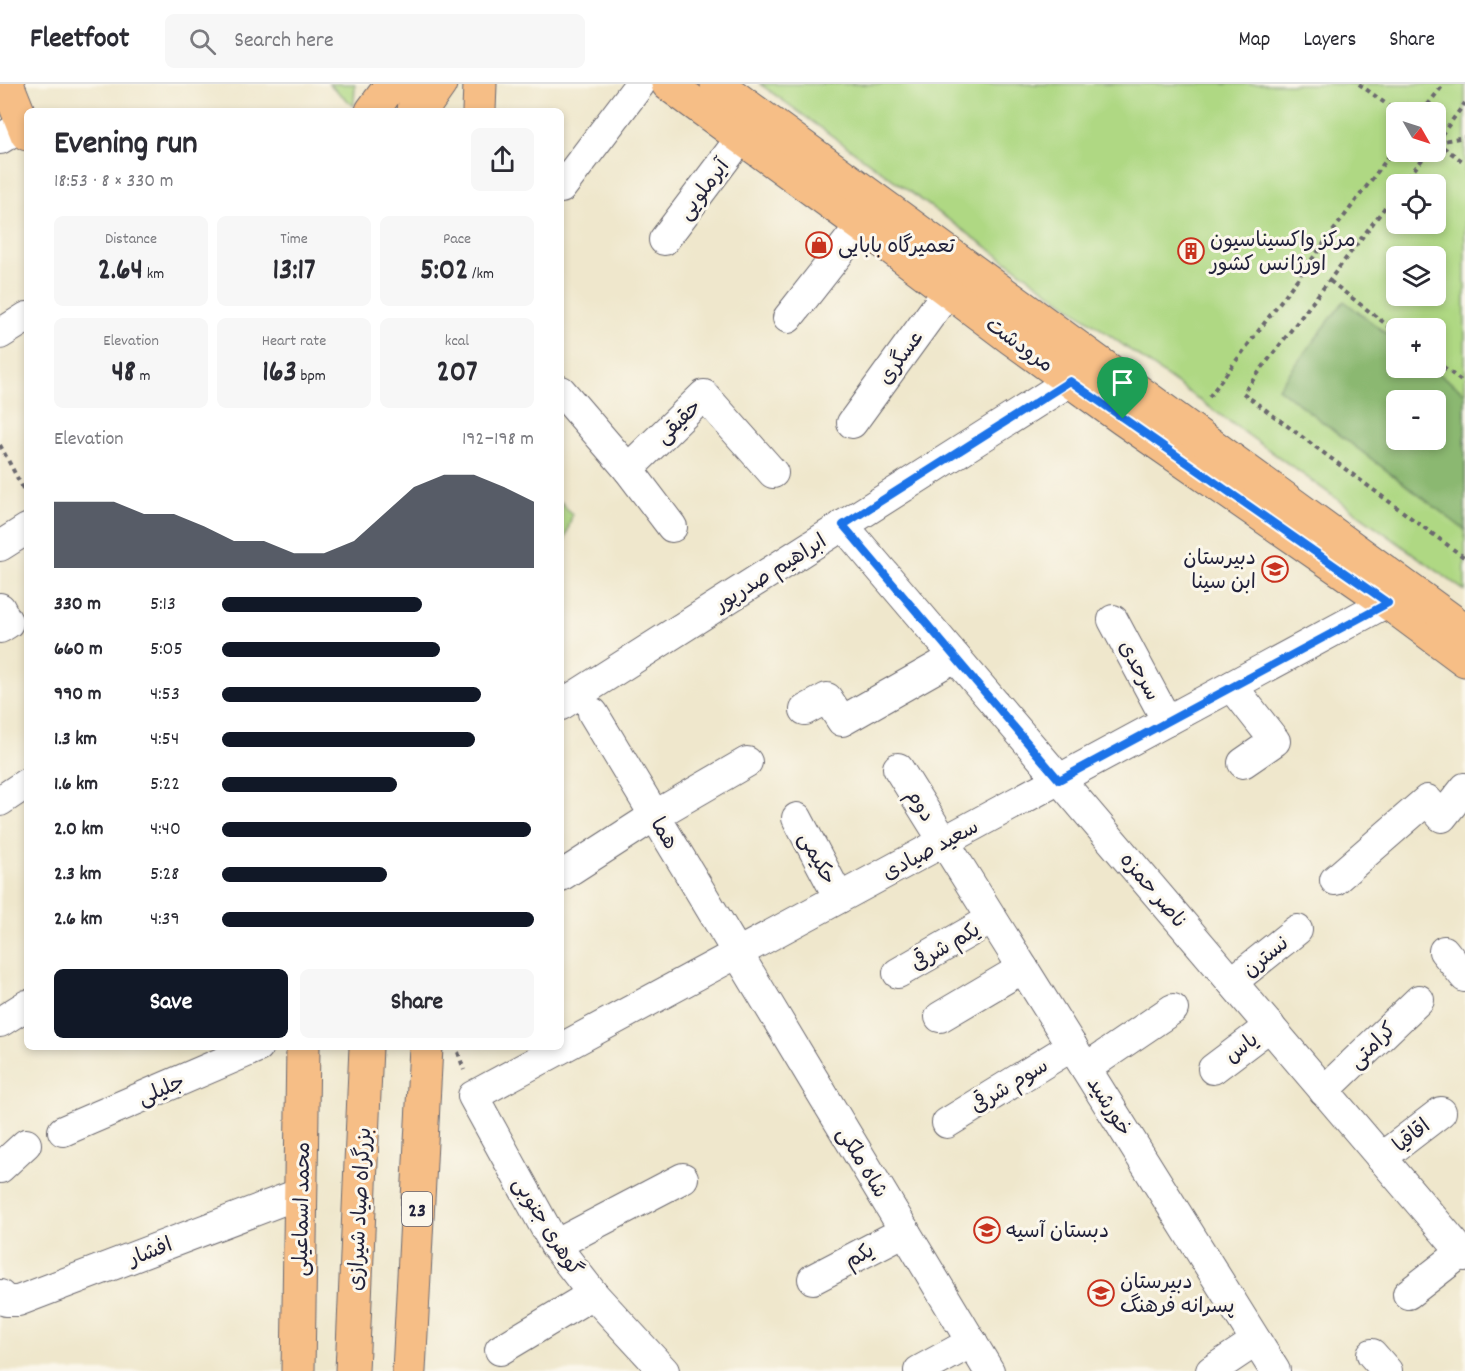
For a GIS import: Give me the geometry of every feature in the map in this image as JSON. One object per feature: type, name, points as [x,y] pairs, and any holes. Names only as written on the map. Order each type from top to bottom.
[{"type":"main road","points":[[7,84],[17,133]]},
{"type":"main road","points":[[374,108],[392,84]]},
{"type":"main road","points":[[414,108],[417,84]]},
{"type":"main road","points":[[423,108],[440,84]]},
{"type":"main road","points":[[479,108],[480,84]]},
{"type":"main road","name":"مرودشت","points":[[668,84],[1070,381],[1395,593],[1465,630]]},
{"type":"main road","name":"مرودشت","points":[[717,84],[1395,593],[1465,660]]},
{"type":"main road","name":"محمد اسماعیلی","points":[[298,1371],[303,1050]]},
{"type":"main road","name":"بزرگراه صیاد شیرازی","points":[[352,1371],[366,1050]]},
{"type":"main road","name":"23","points":[[409,1371],[426,1050]]},
{"type":"street","points":[[564,184],[640,84]]},
{"type":"street","name":"آیرملویی","points":[[664,240],[741,138]]},
{"type":"street","points":[[788,318],[861,225]]},
{"type":"street","name":"عسگری","points":[[852,423],[948,291]]},
{"type":"street","points":[[0,333],[24,319]]},
{"type":"street","name":"ابراهیم صدرپور","points":[[564,703],[1070,381]]},
{"type":"street","points":[[564,394],[628,469],[672,527]]},
{"type":"street","name":"حقیقی","points":[[628,469],[704,395],[773,473]]},
{"type":"street","name":"ناصر حمزه","points":[[843,525],[1324,1091],[1461,1243]]},
{"type":"street","points":[[0,546],[24,531]]},
{"type":"street","name":"سعید صیادی","points":[[564,1047],[1232,686],[1395,593]]},
{"type":"street","points":[[0,608],[8,623],[0,628]]},
{"type":"street","name":"سرحدی","points":[[1113,620],[1167,721]]},
{"type":"street","points":[[805,710],[827,698],[842,721],[955,657]]},
{"type":"street","points":[[1232,686],[1275,741],[1243,763]]},
{"type":"street","name":"هما","points":[[593,713],[738,953]]},
{"type":"street","points":[[564,874],[654,816],[747,762]]},
{"type":"street","name":"دوم","points":[[898,768],[944,842]]},
{"type":"street","points":[[0,801],[24,785]]},
{"type":"street","points":[[1335,880],[1427,800],[1442,817],[1465,788]]},
{"type":"street","name":"حکیمی","points":[[796,818],[839,898]]},
{"type":"street","name":"خورشید","points":[[944,842],[1275,1371]]},
{"type":"street","name":"یکم شرقی","points":[[898,973],[992,918]]},
{"type":"street","name":"نسترن","points":[[1232,982],[1297,930]]},
{"type":"street","points":[[1444,951],[1465,977]]},
{"type":"street","name":"شاه ملکی","points":[[738,953],[990,1371]]},
{"type":"street","points":[[940,1017],[1023,968]]},
{"type":"street","name":"کرامتی","points":[[1324,1091],[1419,1000]]},
{"type":"street","points":[[0,1022],[24,1007]]},
{"type":"street","name":"سوم شرقی","points":[[947,1123],[1173,1009]]},
{"type":"street","name":"یاس","points":[[1213,1069],[1269,1026]]},
{"type":"street","name":"جلیلی","points":[[63,1131],[251,1050]]},
{"type":"street","name":"سعید صیادی","points":[[473,1096],[558,1050]]},
{"type":"street","name":"گوهری جنوبی","points":[[473,1096],[555,1245],[593,1294],[664,1371]]},
{"type":"street","name":"اقاقیا","points":[[1382,1158],[1441,1112]]},
{"type":"street","points":[[0,1168],[26,1144]]},
{"type":"street","points":[[555,1245],[683,1178]]},
{"type":"street","name":"افشار","points":[[0,1294],[6,1301],[18,1301],[301,1193]]},
{"type":"street","name":"یکم","points":[[813,1279],[905,1231]]},
{"type":"street","points":[[1408,1294],[1461,1243]]},
{"type":"street","points":[[500,1350],[593,1294]]},
{"type":"street","points":[[1211,1371],[1256,1341]]},
{"type":"street","points":[[919,1371],[972,1342]]},
{"type":"path","points":[[1359,84],[1386,104]]},
{"type":"path","points":[[1430,102],[1444,84]]},
{"type":"path","points":[[1446,129],[1465,103]]},
{"type":"path","points":[[1446,140],[1465,136]]},
{"type":"path","points":[[1446,149],[1465,163]]},
{"type":"path","points":[[1209,397],[1386,160]]},
{"type":"path","points":[[1411,174],[1420,162]]},
{"type":"path","points":[[1386,206],[1243,393],[1465,558]]},
{"type":"path","points":[[1330,281],[1386,324]]},
{"type":"path","points":[[1446,369],[1465,384]]},
{"type":"path","points":[[0,445],[24,490]]},
{"type":"green space","points":[[329,84],[355,84],[354,106]]},
{"type":"green space","points":[[760,84],[1465,84],[1465,591]]},
{"type":"green space","points":[[1344,301],[1386,333],[1386,378],[1445,378],[1465,393],[1465,530],[1278,388]]},
{"type":"green space","points":[[564,506],[572,515],[564,543]]},
{"type":"place","name":"تعمیرگاه بابایی","points":[[819,245]]},
{"type":"place","name":"مرکز واکسیناسیون اورژانس کشور","points":[[1191,251]]},
{"type":"place","name":"دبیرستان ابن سینا","points":[[1275,569]]},
{"type":"place","name":"دبستان آسیه","points":[[987,1230]]},
{"type":"place","name":"دبیرستان پسرانه فرهنگ","points":[[1101,1293]]},
{"type":"route","points":[[1070,381],[1123,419],[1388,603],[1059,780],[843,525],[1070,381]]}]
